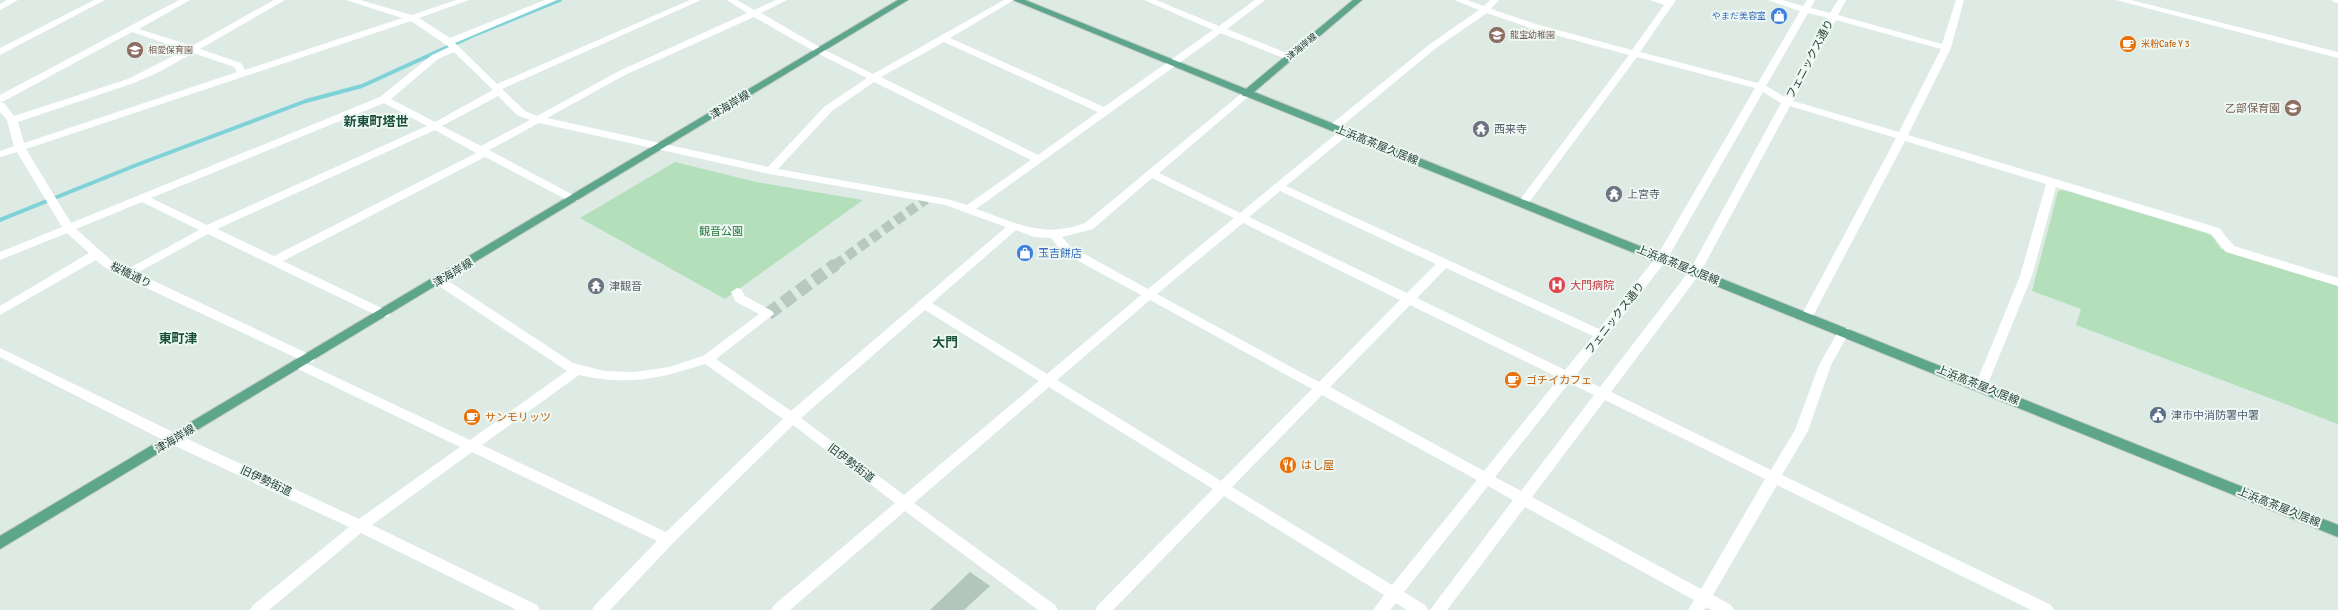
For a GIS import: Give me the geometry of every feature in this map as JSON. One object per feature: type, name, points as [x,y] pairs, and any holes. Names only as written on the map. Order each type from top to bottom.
[{"type":"main road","name":"津海岸線","points":[[0,543],[440,281],[573,199],[904,0]]},
{"type":"main road","name":"上浜高茶屋久居線","points":[[1017,0],[1246,94],[1807,316],[2338,531]]},
{"type":"main road","name":"津海岸線","points":[[1246,94],[1358,0]]},
{"type":"street","points":[[0,7],[14,0]]},
{"type":"street","points":[[0,52],[102,0]]},
{"type":"street","points":[[0,99],[186,0]]},
{"type":"street","points":[[12,120],[131,81],[156,70],[281,0]]},
{"type":"street","points":[[350,0],[413,18],[452,45],[521,112],[537,119],[658,148],[770,171],[947,202],[970,208],[1013,227],[1034,234],[1054,235],[1072,232],[1089,226],[1246,94]]},
{"type":"street","points":[[370,6],[379,0]]},
{"type":"street","points":[[0,154],[465,0]]},
{"type":"street","points":[[0,256],[384,99],[452,45],[553,0]]},
{"type":"street","points":[[127,274],[208,229],[435,126],[497,90],[697,0]]},
{"type":"street","points":[[731,0],[820,51],[1038,159]]},
{"type":"street","points":[[274,261],[482,152],[537,119],[622,73],[783,0]]},
{"type":"street","points":[[770,171],[828,109],[873,78],[1010,0]]},
{"type":"street","points":[[1148,0],[1289,57]]},
{"type":"street","points":[[970,208],[1261,0]]},
{"type":"street","points":[[1458,0],[1536,27],[1761,87],[1787,102],[2215,232],[2230,249],[2338,282]]},
{"type":"street","points":[[779,610],[1148,295],[1279,187],[1339,130],[1433,46],[1484,10],[1494,0]]},
{"type":"street","points":[[1523,203],[1634,54],[1670,2],[1654,0]]},
{"type":"street","points":[[1772,0],[1808,5],[1832,17],[1946,48]]},
{"type":"street","name":"フェニックス通り","points":[[1438,610],[1694,272],[1842,0]]},
{"type":"street","points":[[1807,316],[1902,137],[1946,48],[1960,0]]},
{"type":"street","points":[[2121,0],[2338,54]]},
{"type":"street","name":"フェニックス通り","points":[[1381,610],[1662,258],[1808,5]]},
{"type":"street","points":[[131,29],[238,65],[243,74]]},
{"type":"street","points":[[943,38],[1104,112]]},
{"type":"street","points":[[384,99],[573,199]]},
{"type":"street","name":"桜橋通り","points":[[0,105],[12,120],[20,148],[68,228],[108,264],[472,446],[668,539]]},
{"type":"street","points":[[1152,174],[2046,610]]},
{"type":"street","points":[[1981,386],[2026,276],[2052,183]]},
{"type":"street","points":[[1279,187],[1601,335]]},
{"type":"street","points":[[142,198],[384,314]]},
{"type":"street","points":[[600,610],[668,539],[792,418],[1013,227]]},
{"type":"street","points":[[1054,235],[1066,249],[1523,498],[1699,604],[1726,610]]},
{"type":"street","points":[[0,311],[97,254]]},
{"type":"street","points":[[1103,610],[1444,263]]},
{"type":"street","points":[[440,281],[577,370],[604,376],[634,377],[711,362],[768,314],[740,299],[737,292]]},
{"type":"street","points":[[924,304],[1420,610]]},
{"type":"street","points":[[1699,604],[1772,477],[1801,431],[1825,364],[1844,331]]},
{"type":"street","name":"旧伊勢街道","points":[[0,352],[174,439],[360,526],[532,610]]},
{"type":"street","name":"旧伊勢街道","points":[[711,362],[792,418],[904,503],[1050,610]]},
{"type":"street","points":[[258,610],[360,526],[577,370]]},
{"type":"green space","name":"観音公園","points":[[675,162],[756,182],[863,200],[725,299],[580,218]]},
{"type":"green space","points":[[2063,190],[2206,233],[2212,236],[2221,249],[2338,286],[2338,424],[2076,325],[2081,309],[2032,291],[2058,191]]},
{"type":"building","points":[[970,572],[990,586],[964,610],[930,610]]},
{"type":"waterway","points":[[0,220],[139,164],[306,101],[362,86],[474,35],[560,0]]},
{"type":"tunnel","points":[[835,265],[926,199]]},
{"type":"tunnel","points":[[768,314],[836,264]]},
{"type":"place","name":"やまだ美容室","points":[[1779,16]]},
{"type":"place","name":"龍宝幼稚園","points":[[1497,35]]},
{"type":"place","name":"米粉Cafe Y 3","points":[[2128,44]]},
{"type":"place","name":"相愛保育園","points":[[135,50]]},
{"type":"place","name":"乙部保育園","points":[[2293,108]]},
{"type":"place","name":"西来寺","points":[[1481,129]]},
{"type":"place","name":"上宮寺","points":[[1614,194]]},
{"type":"place","name":"玉吉餅店","points":[[1025,253]]},
{"type":"place","name":"大門病院","points":[[1557,285]]},
{"type":"place","name":"津観音","points":[[596,286]]},
{"type":"place","name":"ゴチイカフェ","points":[[1513,380]]},
{"type":"place","name":"津市中消防署中署","points":[[2158,415]]},
{"type":"place","name":"サンモリッツ","points":[[472,417]]},
{"type":"place","name":"はし屋","points":[[1288,465]]},
{"type":"district","name":"新東町塔世","points":[[376,122]]},
{"type":"district","name":"東町津","points":[[178,339]]},
{"type":"district","name":"大門","points":[[945,343]]}]
